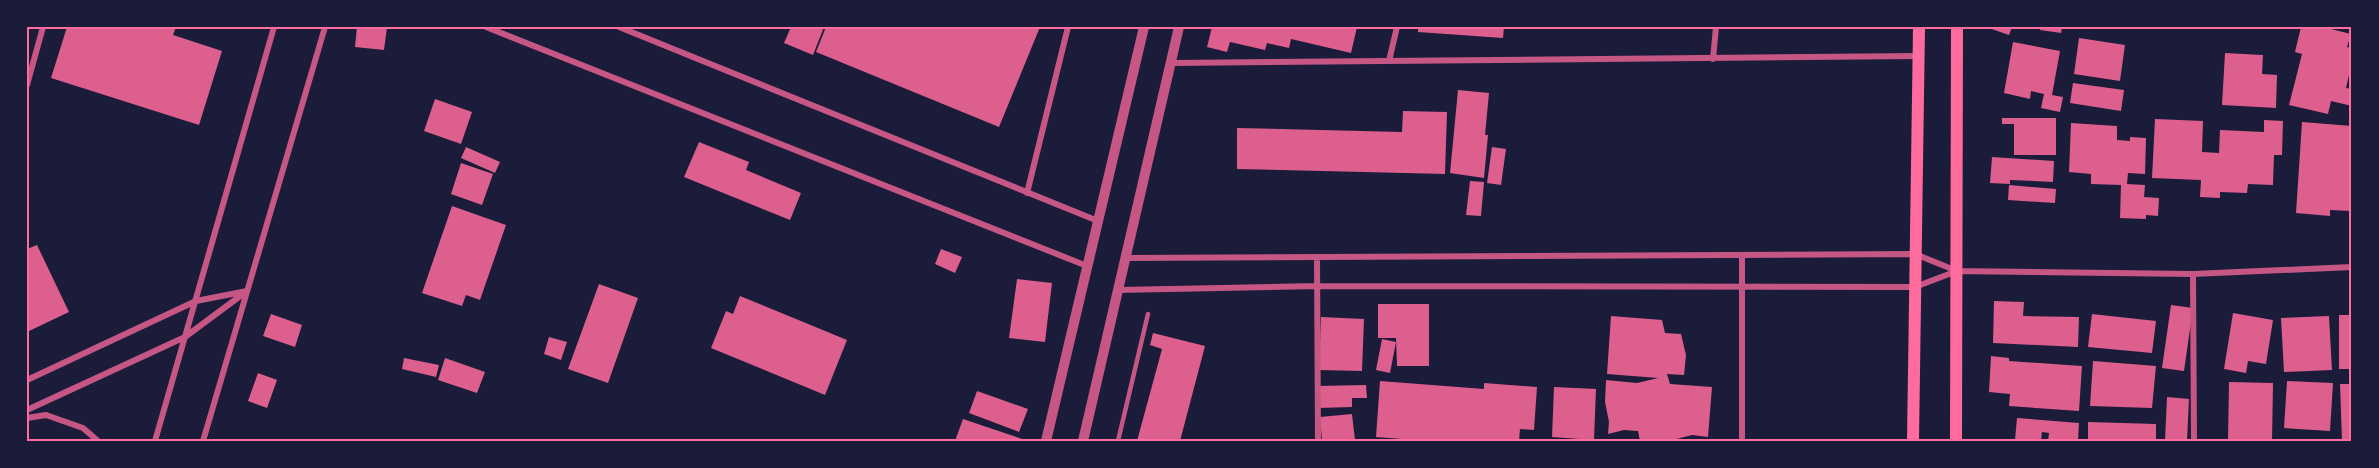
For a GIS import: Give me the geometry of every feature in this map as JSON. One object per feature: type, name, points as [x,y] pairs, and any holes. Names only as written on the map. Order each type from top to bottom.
[{"type":"main road","points":[[1913,441],[1919,27]]},
{"type":"main road","points":[[1956,441],[1957,27]]},
{"type":"street","points":[[27,86],[43,27]]},
{"type":"street","points":[[155,441],[274,27]]},
{"type":"street","points":[[203,441],[325,27]]},
{"type":"street","points":[[486,27],[1087,266]]},
{"type":"street","points":[[619,27],[1098,221]]},
{"type":"street","points":[[1027,193],[1068,27]]},
{"type":"street","points":[[1046,441],[1144,27]]},
{"type":"street","points":[[1083,441],[1179,27]]},
{"type":"street","points":[[1389,61],[1397,27]]},
{"type":"street","points":[[1713,58],[1716,27]]},
{"type":"street","points":[[1171,63],[1918,56]]},
{"type":"street","points":[[1125,258],[1915,254],[1957,271],[2193,274],[2352,267]]},
{"type":"street","points":[[1742,255],[1742,441]]},
{"type":"street","points":[[1317,257],[1318,441]]},
{"type":"street","points":[[1118,290],[1317,286],[1915,287],[1957,271]]},
{"type":"street","points":[[2193,274],[2194,441]]},
{"type":"street","points":[[27,380],[196,301],[247,291]]},
{"type":"street","points":[[27,410],[185,337],[247,291]]},
{"type":"street","points":[[27,418],[46,415],[83,428],[98,441]]},
{"type":"lane","points":[[1118,441],[1148,314]]},
{"type":"building","points":[[67,27],[176,27],[173,35],[222,51],[199,125],[51,78]]},
{"type":"building","points":[[357,27],[387,27],[384,50],[355,47]]},
{"type":"building","points":[[791,27],[824,27],[813,55],[784,43]]},
{"type":"building","points":[[826,27],[1040,27],[999,127],[816,52]]},
{"type":"building","points":[[1212,27],[1357,27],[1351,53],[1291,39],[1289,48],[1267,43],[1265,50],[1230,42],[1227,52],[1207,47]]},
{"type":"building","points":[[1418,27],[1504,27],[1503,38],[1418,32]]},
{"type":"building","points":[[1986,27],[2012,27],[2009,35]]},
{"type":"building","points":[[2041,27],[2062,27],[2061,33],[2040,30]]},
{"type":"building","points":[[2301,27],[2323,27],[2351,34],[2347,47],[2352,48],[2352,62],[2346,88],[2352,89],[2352,106],[2331,101],[2328,114],[2289,105],[2302,54],[2295,52]]},
{"type":"building","points":[[2079,38],[2125,45],[2120,81],[2074,74]]},
{"type":"building","points":[[2013,42],[2060,51],[2052,95],[2063,97],[2060,112],[2041,108],[2044,94],[2031,91],[2030,99],[2004,93]]},
{"type":"building","points":[[2225,53],[2263,55],[2262,74],[2277,75],[2276,108],[2222,105]]},
{"type":"building","points":[[2073,83],[2124,90],[2121,111],[2070,103]]},
{"type":"building","points":[[1458,90],[1489,93],[1484,178],[1450,173]]},
{"type":"building","points":[[435,99],[472,112],[461,144],[424,131]]},
{"type":"building","points":[[1403,111],[1447,112],[1445,174],[1237,169],[1237,128],[1402,132]]},
{"type":"building","points":[[2002,118],[2056,118],[2056,155],[2014,155],[2014,124],[2002,124]]},
{"type":"building","points":[[2155,119],[2203,121],[2202,152],[2219,153],[2220,130],[2264,132],[2264,120],[2283,121],[2282,155],[2274,155],[2273,185],[2248,184],[2247,193],[2220,192],[2220,198],[2200,197],[2201,180],[2152,178]]},
{"type":"building","points":[[2302,122],[2352,126],[2352,211],[2330,210],[2330,216],[2296,213]]},
{"type":"building","points":[[2071,123],[2117,126],[2117,140],[2130,141],[2130,137],[2146,138],[2145,174],[2128,173],[2127,184],[2145,185],[2144,197],[2159,198],[2158,216],[2146,215],[2146,219],[2120,218],[2121,185],[2091,184],[2091,174],[2069,172]]},
{"type":"building","points":[[699,142],[749,162],[746,170],[801,193],[790,220],[684,177]]},
{"type":"building","points":[[466,147],[500,162],[495,173],[461,158]]},
{"type":"building","points":[[1492,147],[1506,149],[1501,185],[1487,183]]},
{"type":"building","points":[[1992,157],[2054,161],[2053,182],[2010,180],[2010,184],[1990,183]]},
{"type":"building","points":[[461,163],[493,174],[482,205],[451,194]]},
{"type":"building","points":[[1470,181],[1484,182],[1481,216],[1466,215]]},
{"type":"building","points":[[2009,185],[2056,189],[2055,203],[2008,200]]},
{"type":"building","points":[[452,206],[506,225],[480,300],[466,295],[462,306],[422,293]]},
{"type":"building","points":[[37,245],[69,312],[27,332],[27,249]]},
{"type":"building","points":[[941,249],[962,257],[955,273],[935,264]]},
{"type":"building","points":[[1017,279],[1052,283],[1045,342],[1009,338]]},
{"type":"building","points":[[599,284],[638,298],[608,383],[568,369]]},
{"type":"building","points":[[740,296],[847,340],[825,395],[711,348],[726,311],[733,314]]},
{"type":"building","points":[[1994,301],[2024,302],[2023,316],[2079,317],[2078,347],[1993,343]]},
{"type":"building","points":[[1378,304],[1429,304],[1429,366],[1397,366],[1396,338],[1378,338]]},
{"type":"building","points":[[2171,305],[2193,308],[2184,371],[2162,368]]},
{"type":"building","points":[[2233,313],[2273,320],[2266,364],[2248,361],[2246,373],[2224,369]]},
{"type":"building","points":[[271,314],[302,325],[295,347],[263,336]]},
{"type":"building","points":[[2092,314],[2156,321],[2152,353],[2088,347]]},
{"type":"building","points":[[2339,315],[2352,315],[2352,369],[2339,369]]},
{"type":"building","points":[[1611,316],[1662,320],[1665,333],[1681,334],[1686,355],[1684,375],[1667,374],[1670,384],[1712,387],[1708,437],[1692,435],[1669,441],[1648,441],[1648,439],[1640,441],[1638,431],[1624,430],[1608,434],[1609,422],[1605,402],[1606,380],[1637,383],[1658,378],[1607,374]]},
{"type":"building","points":[[2329,316],[2332,370],[2284,372],[2281,318]]},
{"type":"building","points":[[1321,317],[1364,319],[1362,371],[1319,370]]},
{"type":"building","points":[[1153,333],[1205,346],[1180,441],[1137,441],[1162,349],[1150,345]]},
{"type":"building","points":[[549,337],[567,342],[561,360],[544,354]]},
{"type":"building","points":[[1382,339],[1396,342],[1390,373],[1376,370]]},
{"type":"building","points":[[1991,356],[2009,358],[2009,361],[2082,366],[2079,411],[2009,406],[2010,394],[1989,392]]},
{"type":"building","points":[[404,358],[439,365],[436,377],[402,369]]},
{"type":"building","points":[[445,358],[485,372],[477,393],[438,380]]},
{"type":"building","points":[[2093,361],[2156,366],[2152,408],[2090,406]]},
{"type":"building","points":[[258,373],[277,380],[267,408],[248,401]]},
{"type":"building","points":[[1380,381],[1484,389],[1484,383],[1537,387],[1534,430],[1520,429],[1519,441],[1429,441],[1376,437]]},
{"type":"building","points":[[2287,381],[2333,383],[2330,431],[2284,428]]},
{"type":"building","points":[[2229,382],[2273,383],[2272,441],[2228,440]]},
{"type":"building","points":[[2340,384],[2352,384],[2352,441],[2342,441]]},
{"type":"building","points":[[1366,385],[1367,398],[1352,398],[1352,407],[1318,408],[1318,386]]},
{"type":"building","points":[[1554,387],[1596,389],[1594,440],[1552,437]]},
{"type":"building","points":[[977,391],[1028,409],[1019,432],[969,413]]},
{"type":"building","points":[[2167,397],[2189,399],[2187,441],[2165,441]]},
{"type":"building","points":[[1352,414],[1355,440],[1322,441],[1320,417]]},
{"type":"building","points":[[2017,418],[2079,423],[2078,441],[2048,441],[2049,433],[2042,432],[2041,441],[2015,440]]},
{"type":"building","points":[[963,419],[1028,441],[955,441]]},
{"type":"building","points":[[2088,422],[2156,424],[2156,441],[2088,441]]}]
